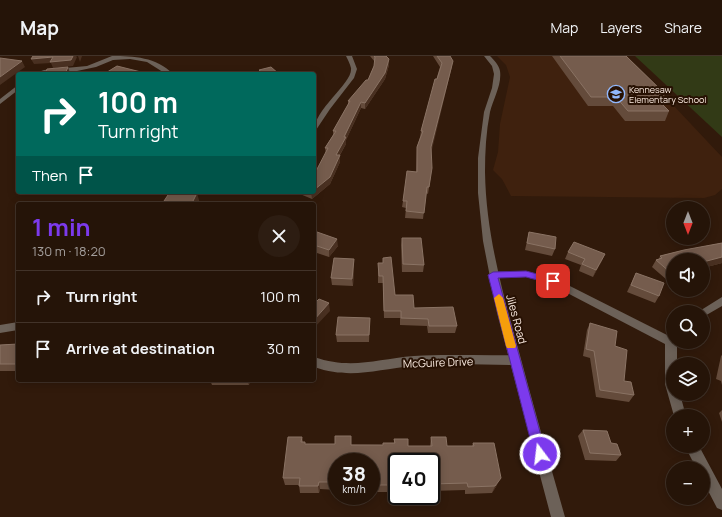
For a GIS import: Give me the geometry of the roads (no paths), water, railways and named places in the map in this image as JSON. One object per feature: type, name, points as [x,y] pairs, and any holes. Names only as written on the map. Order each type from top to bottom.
[{"type":"street","points":[[316,126],[326,108],[351,78],[354,69],[350,56]]},
{"type":"street","name":"Jiles Road","points":[[487,56],[494,64],[497,73],[496,83],[485,124],[482,162],[484,216],[493,275],[558,517]]},
{"type":"street","points":[[43,72],[71,70],[94,66],[114,57],[137,57],[147,59],[167,72]]},
{"type":"street","points":[[0,102],[16,89]]},
{"type":"street","points":[[493,275],[526,274],[553,281],[666,338]]},
{"type":"street","points":[[710,309],[722,301]]},
{"type":"street","points":[[0,328],[16,326]]},
{"type":"street","name":"McGuire Drive","points":[[316,363],[329,367],[360,369],[414,361],[515,360]]},
{"type":"street","points":[[696,453],[722,503]]},
{"type":"place","name":"Kennesaw Elementary School","points":[[616,94]]}]
